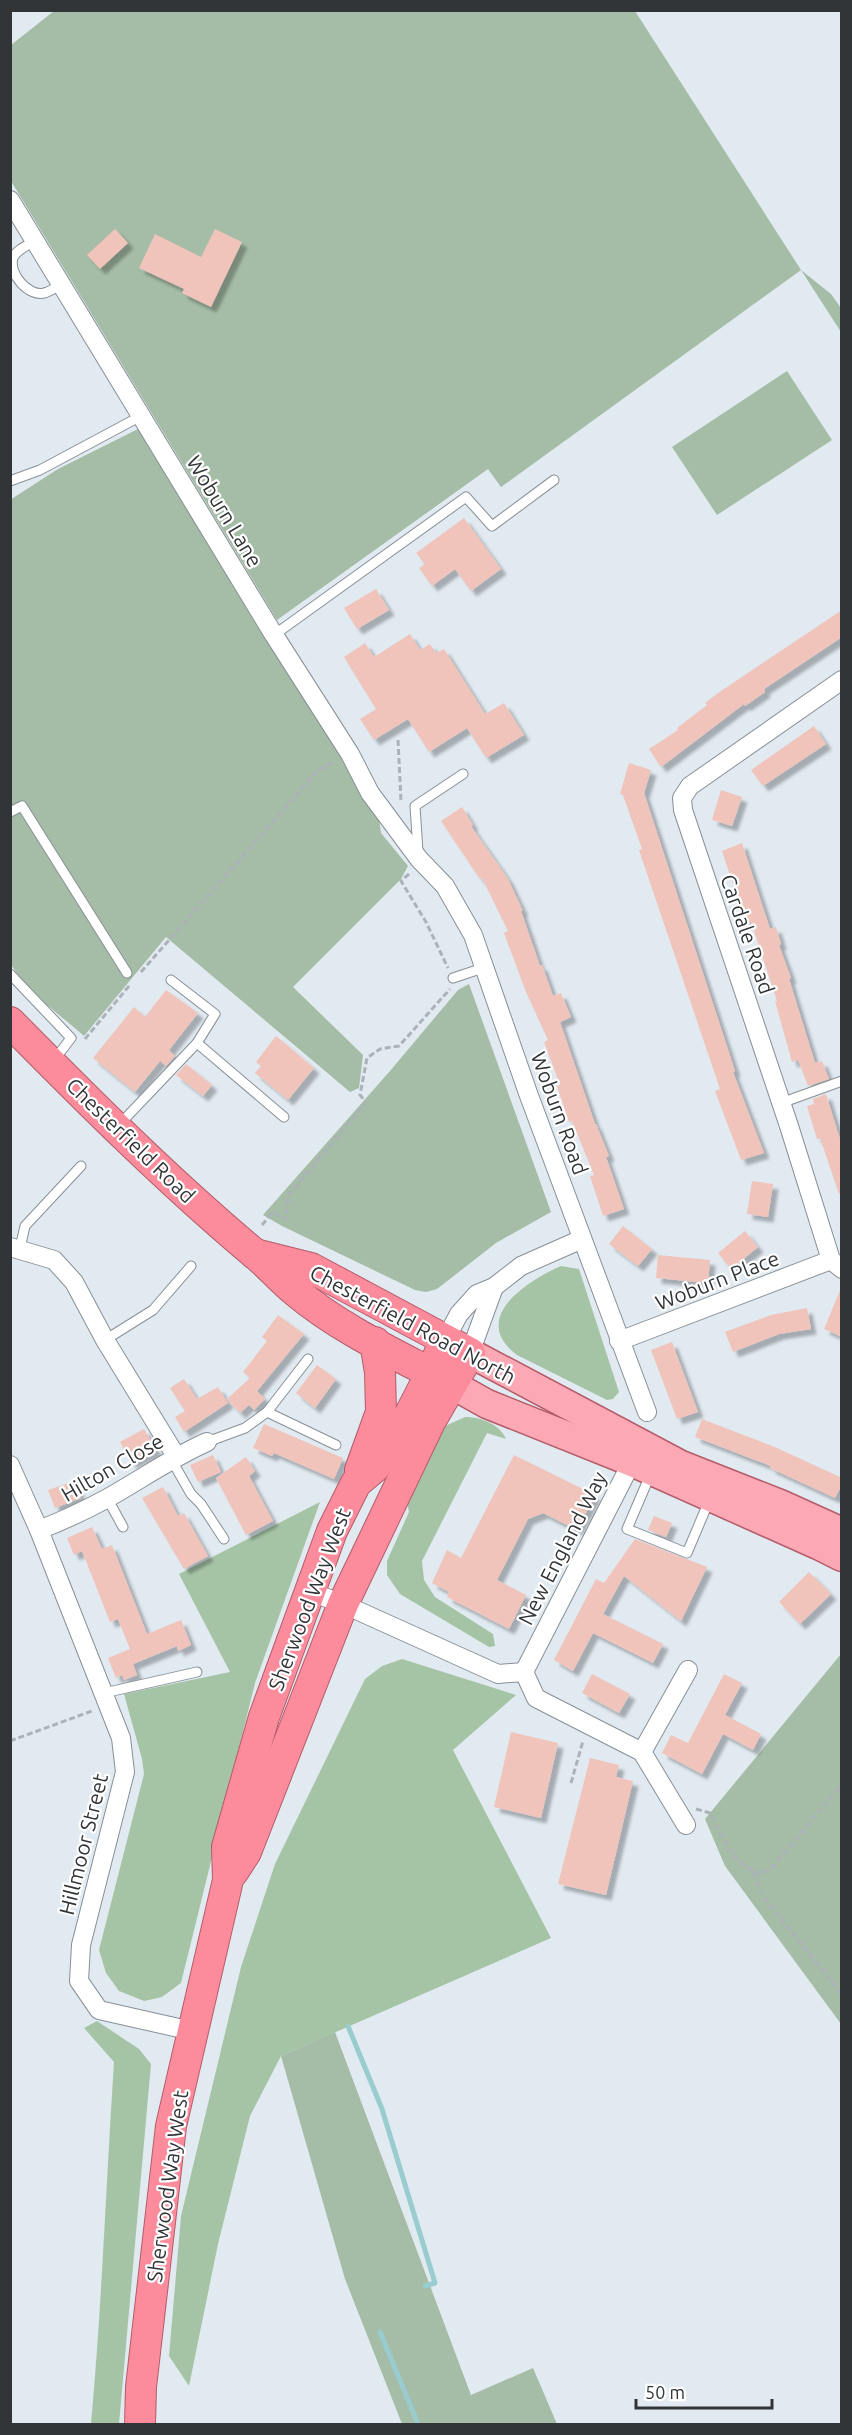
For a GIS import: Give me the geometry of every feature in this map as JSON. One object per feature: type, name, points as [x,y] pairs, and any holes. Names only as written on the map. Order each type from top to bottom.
[{"type":"highway","name":"Chesterfield Road","points":[[10,1022],[198,1206],[255,1254]]},
{"type":"highway","name":"Chesterfield Road North","points":[[255,1254],[296,1292],[331,1317],[442,1379]]},
{"type":"highway","name":"Chesterfield Road North","points":[[255,1254],[311,1268],[457,1347]]},
{"type":"highway","points":[[356,1483],[381,1412],[380,1372],[375,1342]]},
{"type":"highway","name":"Sherwood Way West","points":[[228,1880],[246,1852],[343,1604],[430,1422],[442,1379],[457,1347]]},
{"type":"highway","name":"Sherwood Way West","points":[[140,2424],[141,2387],[171,2126],[228,1880],[227,1846],[264,1717],[308,1591],[332,1531],[356,1483],[375,1467],[442,1379]]},
{"type":"main road","name":"Chesterfield Road North","points":[[457,1347],[711,1497],[842,1557]]},
{"type":"main road","name":"Chesterfield Road North","points":[[442,1379],[487,1404],[646,1458],[842,1532]]},
{"type":"street","name":"Woburn Lane","points":[[11,203],[274,635],[350,754],[370,793],[407,843]]},
{"type":"street","name":"Cardale Road","points":[[836,1265],[683,810],[682,798],[690,786],[842,680]]},
{"type":"street","name":"Woburn Road","points":[[407,843],[445,886],[473,935],[483,968],[646,1412]]},
{"type":"street","points":[[457,1347],[459,1314],[477,1294],[494,1287],[521,1266],[582,1239]]},
{"type":"street","points":[[15,1247],[54,1260],[74,1282],[173,1457]]},
{"type":"street","name":"Woburn Place","points":[[620,1341],[836,1265]]},
{"type":"street","points":[[457,1347],[494,1287]]},
{"type":"street","name":"Hilton Close","points":[[39,1530],[68,1519],[173,1457],[207,1442]]},
{"type":"street","name":"New England Way","points":[[524,1672],[646,1458]]},
{"type":"street","name":"Hillmoor Street","points":[[10,1465],[39,1530],[121,1738],[124,1772],[81,1945],[80,1982],[99,2010],[192,2031]]},
{"type":"street","points":[[308,1591],[343,1604],[498,1674],[524,1672],[536,1698],[642,1752],[683,1819]]},
{"type":"street","points":[[642,1752],[688,1670]]},
{"type":"lane","points":[[35,241],[18,251],[13,258],[13,266],[22,284],[30,291],[37,293],[45,293],[61,284]]},
{"type":"lane","points":[[10,481],[40,470],[141,416]]},
{"type":"lane","points":[[274,635],[466,496],[492,526],[554,480]]},
{"type":"lane","points":[[419,859],[415,806],[463,774]]},
{"type":"lane","points":[[10,812],[22,806],[126,973]]},
{"type":"lane","points":[[453,978],[483,968]]},
{"type":"lane","points":[[10,974],[71,1038],[51,1064]]},
{"type":"lane","points":[[117,1128],[197,1043],[215,1014],[171,980]]},
{"type":"lane","points":[[197,1043],[284,1117]]},
{"type":"lane","points":[[781,1103],[842,1081]]},
{"type":"lane","points":[[15,1247],[26,1226],[81,1166]]},
{"type":"lane","points":[[105,1340],[153,1310],[191,1266]]},
{"type":"lane","points":[[207,1442],[245,1428],[267,1412],[308,1359]]},
{"type":"lane","points":[[267,1412],[336,1445]]},
{"type":"lane","points":[[173,1457],[191,1494],[201,1503],[224,1539]]},
{"type":"lane","points":[[646,1458],[627,1529],[687,1553],[711,1497]]},
{"type":"lane","points":[[107,1498],[123,1527]]},
{"type":"lane","points":[[104,1693],[197,1672]]},
{"type":"path","points":[[139,975],[318,770],[350,754]]},
{"type":"path","points":[[262,1225],[273,1212],[284,1219],[289,1195],[366,1102],[360,1095],[367,1058],[380,1049],[399,1046],[455,983],[453,978]]},
{"type":"path","points":[[84,1040],[132,983]]},
{"type":"path","points":[[10,1742],[86,1713]]},
{"type":"path","points":[[572,1783],[588,1724]]},
{"type":"path","points":[[683,1819],[698,1808],[710,1813],[739,1864],[753,1872],[764,1873],[773,1866],[842,1784]]},
{"type":"path","points":[[753,1872],[763,1896],[842,1995]]},
{"type":"green space","points":[[54,11],[635,11],[801,270],[501,487],[488,469],[277,620],[11,181],[11,45]]},
{"type":"green space","points":[[801,270],[831,294],[841,308],[841,332]]},
{"type":"green space","points":[[787,371],[832,440],[717,515],[672,447]]},
{"type":"green space","points":[[138,429],[148,440],[270,646],[378,812],[381,833],[408,866],[401,879],[293,987],[363,1055],[359,1088],[350,1092],[166,937],[84,1036],[34,993],[10,963],[10,500],[58,469]]},
{"type":"green space","points":[[469,984],[551,1212],[496,1243],[437,1289],[426,1292],[415,1290],[263,1215],[458,990]]},
{"type":"green space","points":[[561,1266],[579,1269],[619,1392],[613,1399],[607,1400],[517,1355],[504,1341],[499,1328],[501,1315],[508,1303],[533,1281]]},
{"type":"green space","points":[[465,1417],[489,1422],[499,1429],[506,1439],[487,1433],[422,1561],[424,1580],[435,1597],[493,1634],[495,1646],[489,1647],[400,1594],[387,1575],[387,1561],[409,1512],[407,1503],[443,1427]]},
{"type":"green space","points":[[320,1502],[255,1683],[181,1983],[162,1997],[144,2001],[119,1991],[106,1973],[99,1950],[144,1774],[124,1694],[230,1672],[179,1574]]},
{"type":"green space","points":[[841,1654],[841,2024],[725,1866],[705,1819]]},
{"type":"green space","points":[[402,1659],[516,1695],[453,1750],[551,1938],[281,2056],[250,2116],[218,2244],[189,2386],[169,2356],[181,2216],[241,1967],[275,1864],[365,1679],[382,1666]]},
{"type":"green space","points":[[97,2021],[139,2049],[151,2064],[119,2424],[91,2424],[114,2062],[84,2028]]},
{"type":"green space","points":[[335,2032],[471,2395],[533,2368],[557,2424],[402,2424],[345,2279],[281,2056]]},
{"type":"building","points":[[115,229],[128,243],[100,269],[87,255]]},
{"type":"building","points":[[215,229],[242,242],[211,307],[182,293],[184,289],[139,268],[155,234],[201,257]]},
{"type":"building","points":[[464,518],[501,569],[471,591],[455,569],[432,586],[419,568],[425,564],[416,553]]},
{"type":"building","points":[[376,589],[389,610],[357,629],[344,608]]},
{"type":"building","points":[[842,610],[842,637],[764,689],[765,692],[745,706],[744,704],[661,767],[649,749],[678,730],[677,728],[721,691]]},
{"type":"building","points":[[410,634],[420,650],[430,644],[436,653],[444,649],[485,714],[504,703],[524,735],[486,758],[467,728],[429,752],[408,719],[374,740],[360,719],[376,709],[344,657],[365,643],[374,657]]},
{"type":"building","points":[[814,726],[826,744],[763,786],[751,770]]},
{"type":"building","points":[[629,763],[651,770],[644,793],[735,1071],[733,1072],[764,1153],[741,1160],[715,1091],[720,1089],[639,850],[642,849],[623,795],[620,794]]},
{"type":"building","points":[[721,790],[742,797],[732,826],[712,820]]},
{"type":"building","points":[[462,807],[473,825],[471,826],[508,879],[523,911],[521,911],[540,966],[542,965],[553,996],[561,993],[571,1017],[560,1022],[595,1124],[609,1156],[606,1157],[624,1209],[603,1216],[590,1176],[594,1175],[572,1121],[569,1122],[557,1086],[560,1085],[544,1042],[548,1040],[526,992],[504,933],[508,931],[482,878],[480,879],[441,821]]},
{"type":"building","points":[[742,843],[770,929],[776,927],[781,944],[779,945],[791,978],[789,979],[815,1063],[822,1061],[829,1079],[808,1086],[798,1060],[792,1062],[775,1001],[777,1001],[751,922],[746,924],[722,851]]},
{"type":"building","points":[[166,990],[198,1013],[169,1050],[175,1056],[166,1066],[160,1061],[135,1092],[93,1058],[134,1007],[145,1017]]},
{"type":"building","points":[[276,1036],[314,1068],[288,1100],[255,1073],[261,1066],[256,1062]]},
{"type":"building","points":[[186,1064],[212,1085],[203,1096],[176,1075]]},
{"type":"building","points":[[826,1094],[842,1146],[842,1194],[839,1194],[820,1138],[817,1139],[807,1106],[814,1104],[813,1099]]},
{"type":"building","points":[[752,1181],[773,1184],[768,1217],[747,1214]]},
{"type":"building","points":[[623,1226],[652,1249],[638,1266],[609,1244]]},
{"type":"building","points":[[745,1231],[758,1247],[731,1269],[718,1253]]},
{"type":"building","points":[[658,1255],[710,1260],[708,1283],[656,1278]]},
{"type":"building","points":[[842,1288],[842,1337],[824,1329]]},
{"type":"building","points":[[807,1308],[811,1329],[779,1334],[733,1352],[725,1332],[771,1315]]},
{"type":"building","points":[[278,1315],[304,1334],[257,1391],[265,1399],[254,1410],[249,1405],[240,1413],[227,1399],[250,1378],[243,1372],[267,1341],[262,1337]]},
{"type":"building","points":[[672,1342],[698,1412],[677,1419],[651,1350]]},
{"type":"building","points":[[317,1365],[336,1379],[315,1408],[296,1393]]},
{"type":"building","points":[[184,1379],[197,1399],[218,1387],[228,1403],[184,1432],[175,1417],[185,1411],[170,1388]]},
{"type":"building","points":[[702,1419],[777,1448],[842,1478],[842,1484],[835,1498],[770,1468],[771,1466],[695,1437]]},
{"type":"building","points":[[264,1424],[343,1458],[334,1479],[274,1453],[272,1456],[253,1448]]},
{"type":"building","points":[[144,1429],[156,1450],[131,1463],[120,1442]]},
{"type":"building","points":[[213,1455],[221,1472],[198,1482],[190,1465]]},
{"type":"building","points":[[514,1455],[595,1495],[577,1530],[543,1513],[528,1519],[497,1580],[526,1595],[509,1629],[447,1597],[449,1592],[432,1583],[447,1550],[461,1558]]},
{"type":"building","points":[[246,1457],[255,1471],[249,1476],[273,1521],[246,1535],[216,1478]]},
{"type":"building","points":[[75,1481],[81,1498],[55,1508],[48,1490]]},
{"type":"building","points":[[163,1487],[178,1516],[184,1513],[208,1556],[184,1569],[142,1498]]},
{"type":"building","points":[[654,1516],[672,1523],[666,1537],[648,1530]]},
{"type":"building","points":[[92,1527],[102,1549],[112,1545],[147,1634],[181,1620],[191,1645],[178,1651],[177,1646],[133,1664],[137,1675],[124,1680],[122,1675],[116,1678],[108,1658],[130,1649],[118,1619],[110,1622],[82,1551],[74,1555],[67,1538]]},
{"type":"building","points":[[635,1539],[707,1567],[681,1621],[624,1576],[603,1614],[663,1644],[653,1663],[593,1633],[573,1671],[554,1660],[596,1579],[604,1583]]},
{"type":"building","points":[[809,1572],[831,1594],[800,1624],[779,1602]]},
{"type":"building","points":[[592,1674],[630,1694],[619,1713],[582,1693]]},
{"type":"building","points":[[724,1674],[742,1683],[725,1715],[761,1734],[753,1750],[723,1734],[702,1774],[662,1753],[671,1735],[688,1743]]},
{"type":"building","points":[[511,1732],[558,1743],[541,1818],[494,1807]]},
{"type":"building","points":[[590,1758],[619,1765],[616,1777],[633,1781],[606,1895],[558,1884]]},
{"type":"waterway","points":[[348,2026],[382,2109],[435,2283],[425,2286]]},
{"type":"waterway","points":[[380,2332],[418,2424]]}]
